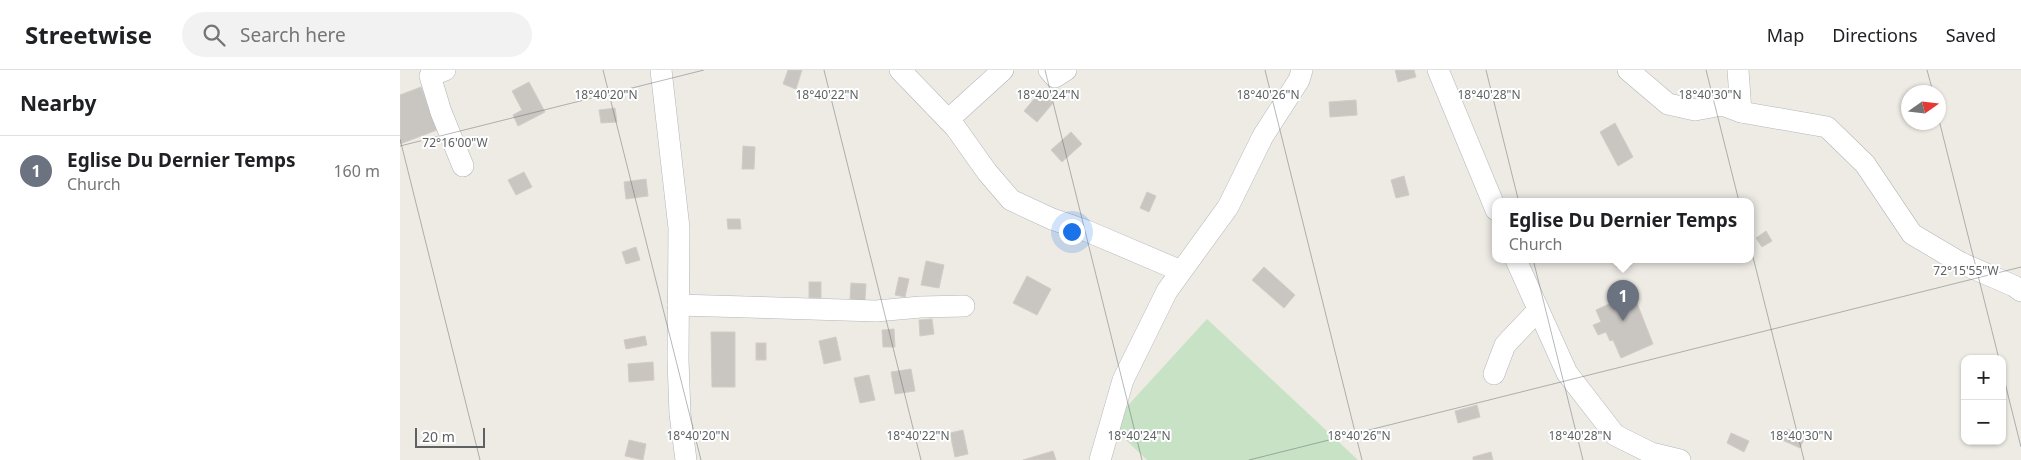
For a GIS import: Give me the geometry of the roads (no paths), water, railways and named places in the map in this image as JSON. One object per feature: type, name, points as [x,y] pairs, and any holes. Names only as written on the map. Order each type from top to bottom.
[{"type":"street","points":[[445,70],[430,76],[441,112],[464,166]]},
{"type":"street","points":[[661,70],[679,228],[678,360],[680,414],[686,460]]},
{"type":"street","points":[[900,70],[948,120],[1011,200],[1052,219],[1087,231],[1181,271]]},
{"type":"street","points":[[948,120],[1003,70]]},
{"type":"street","points":[[1049,70],[1056,77],[1066,70]]},
{"type":"street","points":[[1100,460],[1123,380],[1167,291],[1228,207],[1263,136],[1299,80],[1302,70]]},
{"type":"street","points":[[1438,70],[1492,200]]},
{"type":"street","points":[[1628,70],[1668,104],[1695,110],[1722,105],[1741,112],[1827,127],[1865,164],[1912,234],[1961,263],[2021,290]]},
{"type":"street","points":[[1738,70],[1741,112]]},
{"type":"street","points":[[1517,263],[1567,373],[1615,435],[1651,453],[1680,460]]},
{"type":"street","points":[[678,305],[876,310],[921,306],[964,306]]},
{"type":"street","points":[[1494,374],[1506,345],[1538,310]]},
{"type":"place","name":"Eglise Du Dernier Temps","points":[[1623,321]]}]
